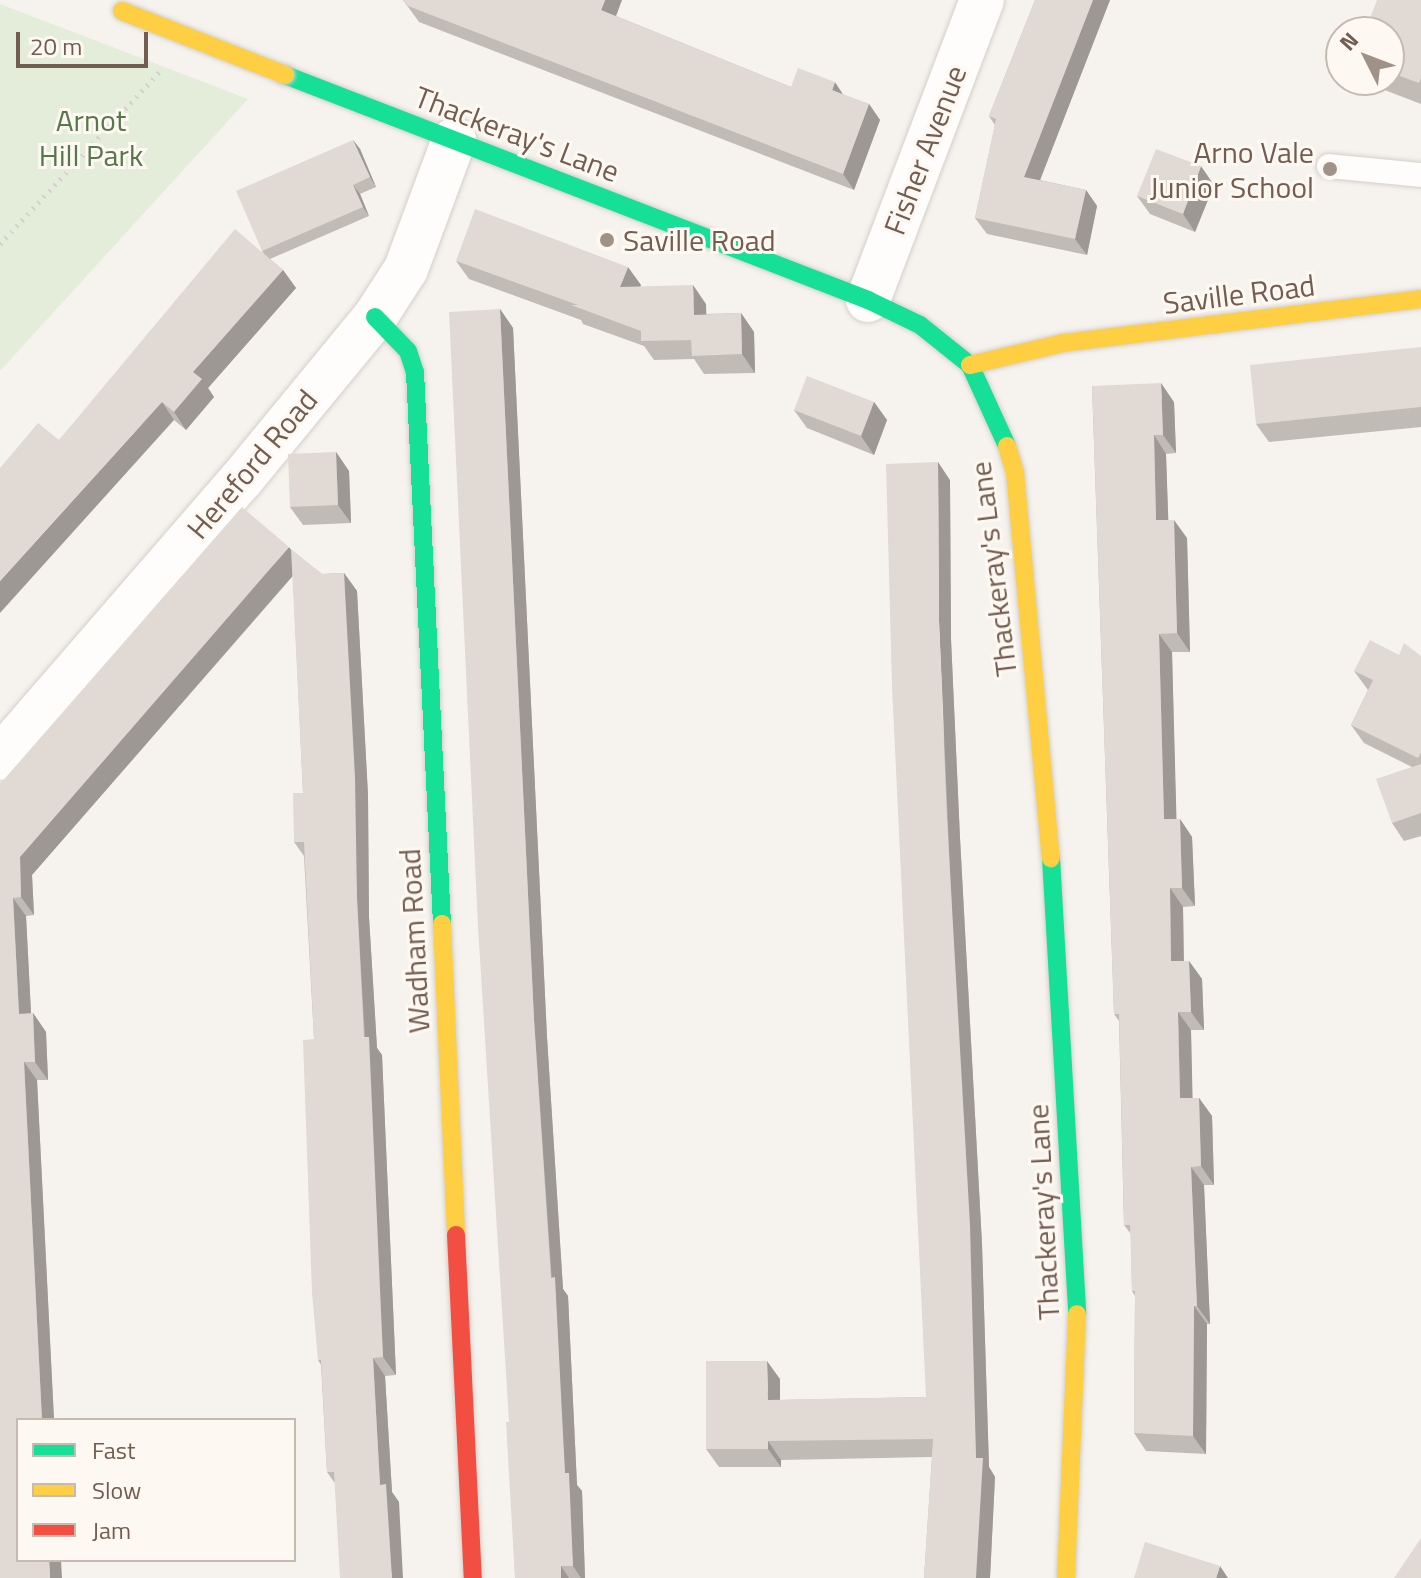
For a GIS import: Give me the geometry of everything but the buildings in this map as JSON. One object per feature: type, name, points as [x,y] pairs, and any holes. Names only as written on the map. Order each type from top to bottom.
[{"type":"street","name":"Fisher Avenue","points":[[868,300],[982,0]]},
{"type":"street","name":"Thackeray's Lane","points":[[116,9],[868,300],[920,325],[970,365],[1002,429],[1015,472],[1057,927],[1077,1317],[1066,1578]]},
{"type":"street","name":"Hereford Road","points":[[0,758],[241,480],[375,317],[406,269],[454,140]]},
{"type":"street","name":"Saville Road","points":[[970,365],[1005,354],[1063,343],[1421,299]]},
{"type":"street","name":"Wadham Road","points":[[375,317],[408,351],[415,372],[473,1578]]},
{"type":"lane","points":[[1329,166],[1421,175]]},
{"type":"path","points":[[0,244],[161,70]]},
{"type":"green space","name":"Arnot Hill Park","points":[[0,4],[248,99],[0,371]]},
{"type":"traffic: fast","points":[[285,75],[868,300],[920,325],[970,365],[1007,446]]},
{"type":"traffic: fast","points":[[375,317],[408,351],[415,372],[442,924]]},
{"type":"traffic: fast","points":[[1051,858],[1077,1314]]},
{"type":"traffic: slow","points":[[122,11],[285,75]]},
{"type":"traffic: slow","points":[[970,365],[1063,343],[1421,299]]},
{"type":"traffic: slow","points":[[1007,446],[1015,472],[1051,858]]},
{"type":"traffic: slow","points":[[442,924],[456,1235]]},
{"type":"traffic: slow","points":[[1066,1578],[1077,1314]]},
{"type":"traffic: jam","points":[[456,1235],[473,1578]]},
{"type":"place","name":"Arno Vale Junior School","points":[[1330,169]]},
{"type":"place","name":"Saville Road","points":[[607,240]]}]
